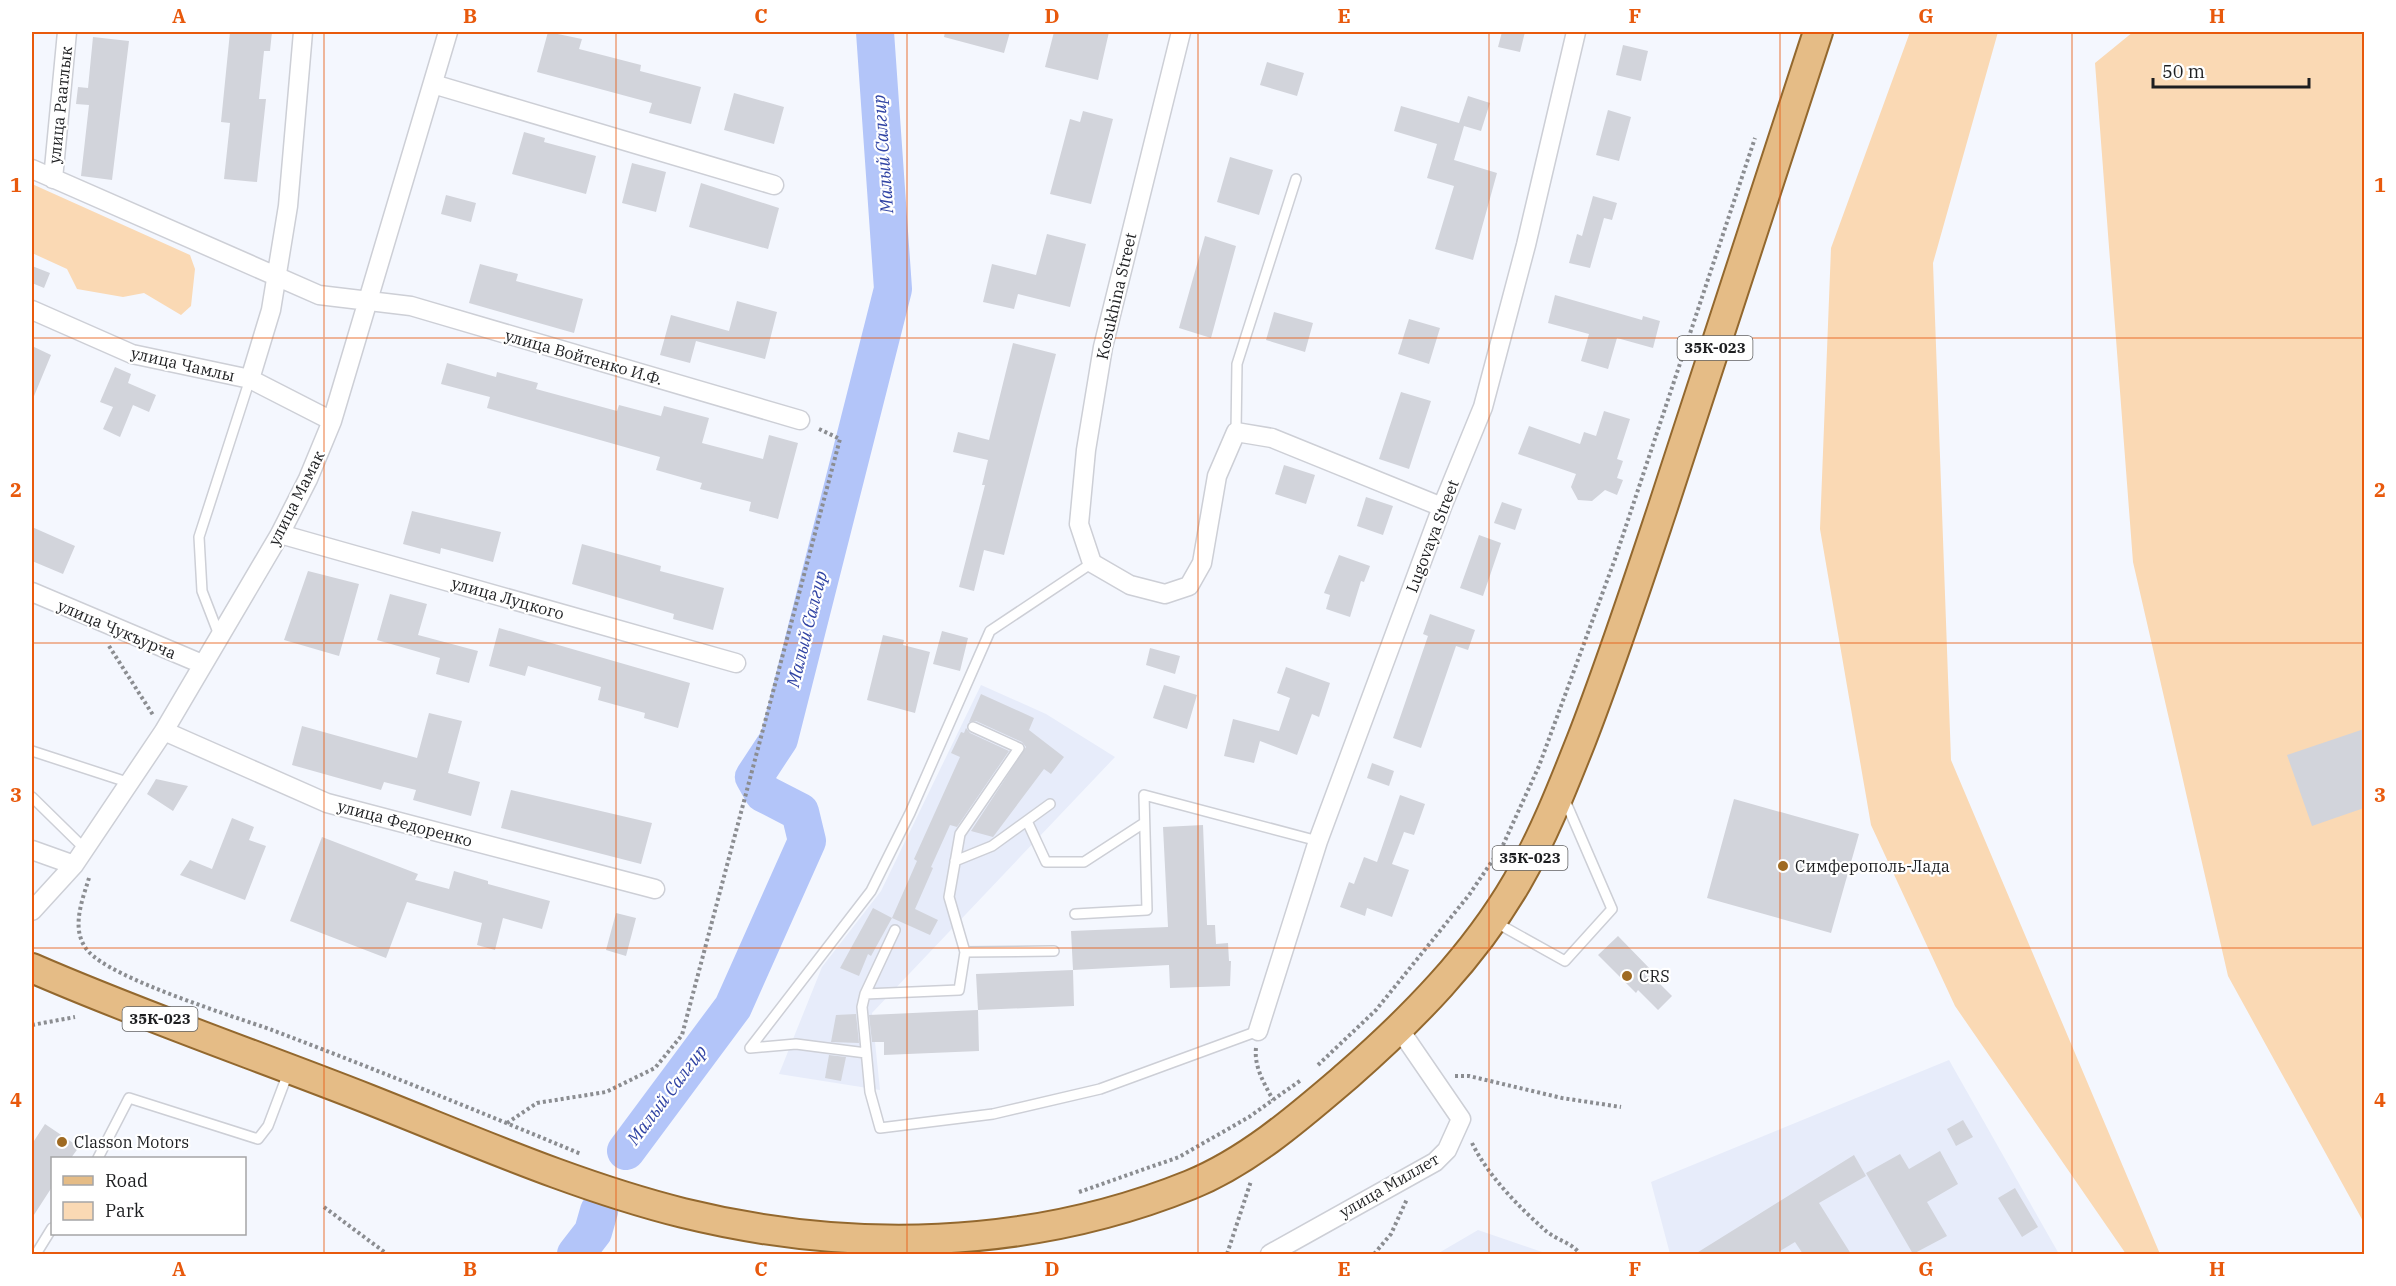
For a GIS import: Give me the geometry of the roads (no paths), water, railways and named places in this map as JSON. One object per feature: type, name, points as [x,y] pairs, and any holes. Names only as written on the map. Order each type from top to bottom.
[{"type":"main road","name":"35К-023","points":[[32,968],[93,994],[290,1068],[572,1179],[679,1212],[758,1230],[842,1240],[941,1238],[1009,1233],[1078,1221],[1194,1184],[1258,1147],[1291,1124],[1400,1030],[1493,921],[1532,854],[1561,791],[1618,645],[1818,32]]},
{"type":"street","name":"улица Раатлык","points":[[53,179],[67,32]]},
{"type":"street","points":[[250,379],[271,310],[288,206],[303,32]]},
{"type":"street","name":"улица Мамак","points":[[32,911],[74,865],[164,731],[280,534],[308,479],[332,421],[448,32]]},
{"type":"street","name":"Kosukhina Street","points":[[1092,562],[1079,524],[1086,450],[1103,347],[1181,32]]},
{"type":"street","name":"Lugovaya Street","points":[[1258,1031],[1318,841],[1443,507],[1483,407],[1526,245],[1576,32]]},
{"type":"street","points":[[434,84],[774,185]]},
{"type":"street","name":"улица Войтенко И.Ф.","points":[[32,169],[319,295],[411,306],[800,420]]},
{"type":"street","name":"улица Чамлы","points":[[32,310],[132,354],[250,379],[332,421]]},
{"type":"street","points":[[1092,562],[1130,585],[1165,594],[1189,586],[1202,563],[1217,476],[1236,432],[1272,438],[1443,507]]},
{"type":"street","name":"улица Луцкого","points":[[280,534],[736,663]]},
{"type":"street","name":"улица Чукъурча","points":[[32,592],[202,664]]},
{"type":"street","name":"улица Федоренко","points":[[164,731],[327,803],[655,890]]},
{"type":"street","points":[[32,850],[74,865]]},
{"type":"street","name":"улица Миллет","points":[[1270,1254],[1420,1168],[1435,1162],[1447,1150],[1461,1119],[1400,1030]]},
{"type":"lane","points":[[1236,432],[1237,364],[1296,179]]},
{"type":"lane","points":[[219,635],[202,591],[199,537],[250,379]]},
{"type":"lane","points":[[866,1053],[796,1044],[750,1048],[871,891],[910,813],[990,631],[1092,562]]},
{"type":"lane","points":[[865,994],[959,990],[965,952],[949,897],[960,834],[1019,748],[973,727]]},
{"type":"lane","points":[[32,751],[130,783]]},
{"type":"lane","points":[[1493,921],[1565,961],[1612,909],[1561,791]]},
{"type":"lane","points":[[1074,914],[1147,910],[1144,795],[1318,841]]},
{"type":"lane","points":[[32,797],[85,849]]},
{"type":"lane","points":[[955,861],[992,846],[1050,804]]},
{"type":"lane","points":[[1027,821],[1046,862],[1084,862],[1144,823]]},
{"type":"lane","points":[[895,930],[865,994],[862,1007],[870,1092],[880,1128],[993,1114],[1100,1089],[1258,1031]]},
{"type":"lane","points":[[965,952],[1054,951]]},
{"type":"lane","points":[[99,1157],[129,1098],[258,1139],[268,1126],[290,1068]]},
{"type":"lane","points":[[36,1254],[51,1230]]},
{"type":"waterway","name":"Малый Салгир","points":[[626,1151],[733,1007],[807,841],[800,812],[763,793],[754,777],[779,739],[893,289],[875,32]]},
{"type":"waterway","name":"Малый Салгир","points":[[576,1254],[593,1232],[599,1211]]},
{"type":"place","name":"Симферополь-Лада","points":[[1783,866]]},
{"type":"place","name":"CRS","points":[[1627,976]]},
{"type":"place","name":"Classon Motors","points":[[62,1142]]}]
